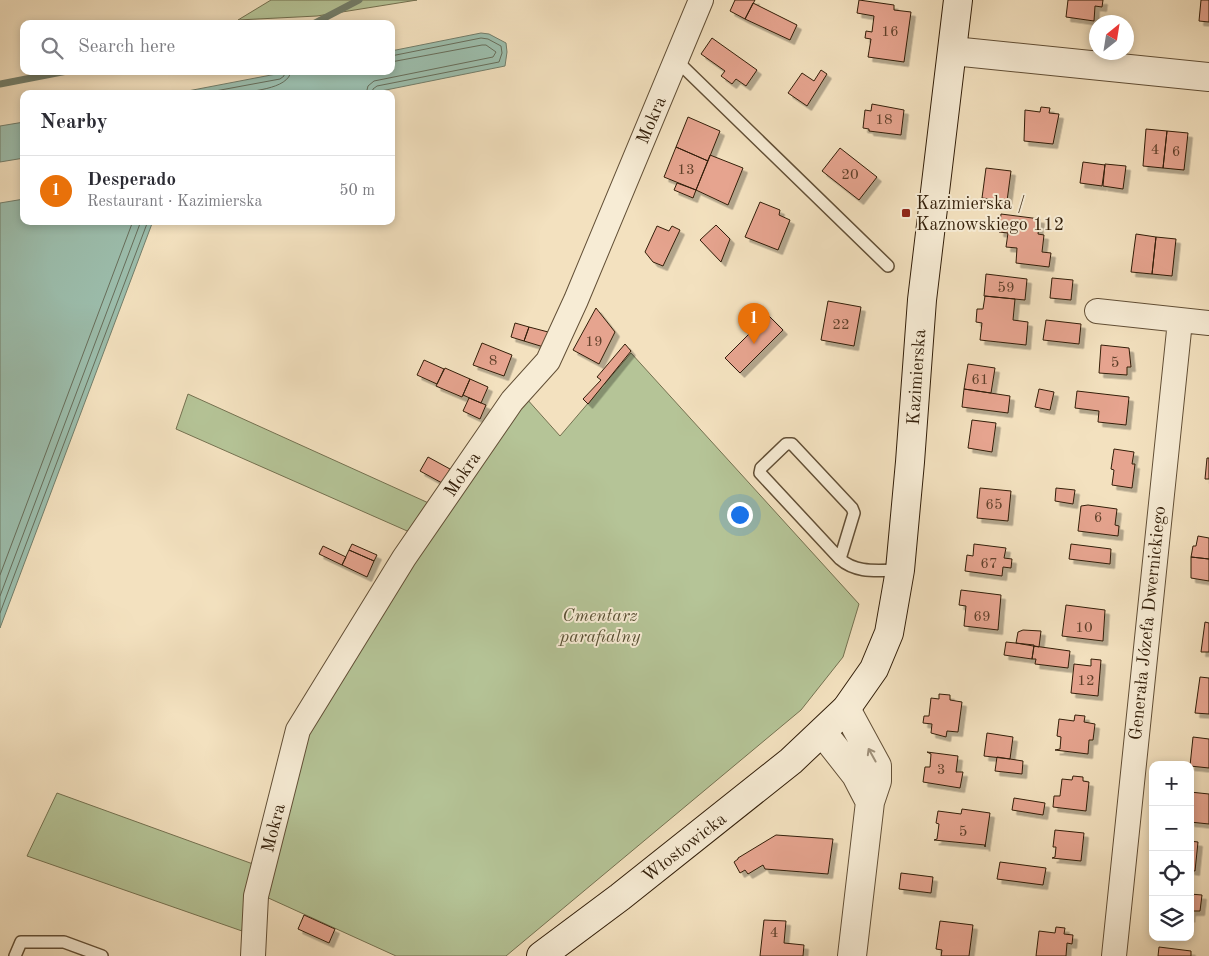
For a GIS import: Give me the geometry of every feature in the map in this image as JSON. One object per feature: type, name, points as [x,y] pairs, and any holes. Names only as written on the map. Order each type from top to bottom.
[{"type":"main road","name":"Kazimierska","points":[[823,733],[846,709],[874,668],[889,633],[900,570],[922,300],[958,0]]},
{"type":"main road","points":[[953,51],[1209,77]]},
{"type":"main road","points":[[846,709],[877,766],[877,781],[870,802],[852,956]]},
{"type":"main road","points":[[823,733],[856,775],[870,802]]},
{"type":"main road","name":"Włostowicka","points":[[541,956],[724,815],[823,733]]},
{"type":"street","name":"Mokra","points":[[253,956],[256,896],[298,730],[404,558],[512,401],[548,361],[701,0]]},
{"type":"street","points":[[1096,311],[1209,323]]},
{"type":"street","name":"Generała Józefa Dwernickiego","points":[[1114,956],[1180,321]]},
{"type":"lane","points":[[676,60],[888,266]]},
{"type":"lane","points":[[840,559],[854,513],[852,508],[792,444],[786,444],[761,468],[760,473],[840,559],[856,570],[900,570]]},
{"type":"lane","points":[[15,956],[21,942],[64,942],[102,956]]},
{"type":"green space","points":[[271,0],[417,0],[317,16],[238,20]]},
{"type":"green space","name":"Cmentarz parafialny","points":[[631,353],[859,604],[843,657],[801,710],[506,956],[396,956],[264,896],[304,723],[526,398],[560,436]]},
{"type":"green space","points":[[188,394],[433,505],[414,534],[176,429]]},
{"type":"green space","points":[[57,793],[253,864],[242,931],[27,856]]},
{"type":"water","points":[[481,33],[489,34],[506,43],[507,52],[505,66],[386,90],[193,90],[271,75],[395,75],[395,50]]},
{"type":"water","points":[[20,123],[20,159],[0,162],[0,126]]},
{"type":"water","points":[[20,200],[20,225],[151,225],[0,628],[0,203]]},
{"type":"building","points":[[735,0],[755,0],[745,19],[730,11]]},
{"type":"building","points":[[859,0],[894,5],[894,10],[911,12],[904,62],[868,57],[871,39],[865,38],[866,31],[872,32],[874,16],[857,13]]},
{"type":"building","points":[[1068,0],[1103,0],[1102,7],[1095,6],[1094,15],[1089,15],[1089,20],[1066,17]]},
{"type":"building","points":[[1201,0],[1209,0],[1209,22],[1199,21]]},
{"type":"building","points":[[753,3],[797,25],[790,40],[745,19]]},
{"type":"building","points":[[712,38],[757,70],[746,86],[736,79],[732,84],[721,76],[725,71],[701,54]]},
{"type":"building","points":[[821,70],[827,74],[807,106],[788,93],[802,73],[814,81]]},
{"type":"building","points":[[872,104],[904,110],[901,135],[869,131],[869,129],[863,128],[865,110],[871,111]]},
{"type":"building","points":[[1041,107],[1050,108],[1049,113],[1059,114],[1053,144],[1024,141],[1025,110],[1040,112]]},
{"type":"building","points":[[688,117],[720,131],[708,161],[676,147]]},
{"type":"building","points":[[1146,129],[1167,131],[1163,168],[1143,166]]},
{"type":"building","points":[[1167,131],[1188,133],[1184,170],[1163,168]]},
{"type":"building","points":[[676,147],[708,161],[696,190],[664,177]]},
{"type":"building","points":[[840,148],[877,177],[859,200],[822,171]]},
{"type":"building","points":[[710,155],[743,168],[728,205],[696,190]]},
{"type":"building","points":[[1083,162],[1105,165],[1102,186],[1080,183]]},
{"type":"building","points":[[1105,164],[1126,166],[1123,189],[1103,186]]},
{"type":"building","points":[[986,168],[1011,171],[1007,201],[982,198]]},
{"type":"building","points":[[677,183],[696,190],[693,198],[674,190]]},
{"type":"building","points":[[760,202],[780,210],[779,215],[790,220],[778,250],[745,237]]},
{"type":"building","points":[[1001,214],[1040,219],[1038,234],[1044,235],[1042,252],[1051,253],[1049,267],[1016,263],[1017,248],[1006,247],[1008,233],[999,232]]},
{"type":"building","points":[[716,225],[730,239],[721,262],[700,240]]},
{"type":"building","points":[[657,226],[669,231],[672,226],[680,230],[663,266],[653,262],[645,252]]},
{"type":"building","points":[[1136,234],[1156,237],[1152,274],[1131,272]]},
{"type":"building","points":[[1156,237],[1176,239],[1172,276],[1152,274]]},
{"type":"building","points":[[986,274],[1027,279],[1025,300],[984,296]]},
{"type":"building","points":[[1052,278],[1073,280],[1071,300],[1050,298]]},
{"type":"building","points":[[985,296],[1015,299],[1013,320],[1028,322],[1026,345],[980,340],[982,323],[976,322],[977,309],[983,309]]},
{"type":"building","points":[[828,301],[861,307],[854,346],[821,340]]},
{"type":"building","points":[[596,308],[615,332],[599,364],[573,350]]},
{"type":"building","points":[[768,315],[783,330],[740,373],[725,358]]},
{"type":"building","points":[[1046,320],[1081,324],[1079,344],[1043,340]]},
{"type":"building","points":[[515,323],[529,327],[524,341],[511,337]]},
{"type":"building","points":[[529,327],[552,333],[547,348],[524,341]]},
{"type":"building","points":[[482,343],[512,355],[504,376],[473,365]]},
{"type":"building","points":[[625,344],[631,351],[588,404],[583,399],[601,380],[597,377]]},
{"type":"building","points":[[1101,345],[1129,348],[1131,367],[1127,367],[1127,375],[1099,373]]},
{"type":"building","points":[[424,360],[444,369],[437,384],[417,375]]},
{"type":"building","points":[[968,364],[995,368],[991,393],[964,389]]},
{"type":"building","points":[[445,368],[470,379],[462,397],[436,386]]},
{"type":"building","points":[[470,379],[488,387],[481,403],[463,395]]},
{"type":"building","points":[[964,389],[1010,396],[1008,413],[962,407]]},
{"type":"building","points":[[1039,389],[1054,392],[1050,410],[1035,407]]},
{"type":"building","points":[[1077,391],[1129,397],[1126,425],[1098,422],[1099,411],[1075,408]]},
{"type":"building","points":[[469,398],[486,405],[480,419],[463,411]]},
{"type":"building","points":[[972,420],[996,423],[992,452],[968,448]]},
{"type":"building","points":[[1114,449],[1134,452],[1132,464],[1135,464],[1132,488],[1112,485],[1114,470],[1111,469]]},
{"type":"building","points":[[428,457],[450,469],[442,483],[420,471]]},
{"type":"building","points":[[1207,458],[1209,458],[1209,479],[1205,479]]},
{"type":"building","points":[[980,488],[1011,491],[1008,521],[977,518]]},
{"type":"building","points":[[1056,488],[1075,490],[1073,504],[1055,501]]},
{"type":"building","points":[[1088,505],[1117,509],[1115,525],[1119,526],[1118,536],[1078,531],[1081,506]]},
{"type":"building","points":[[1198,536],[1209,538],[1209,559],[1191,557],[1193,546],[1196,546]]},
{"type":"building","points":[[352,544],[377,555],[374,561],[349,550]]},
{"type":"building","points":[[974,544],[1006,548],[1004,558],[1012,559],[1011,568],[1003,567],[1002,576],[965,571],[967,555],[973,556]]},
{"type":"building","points":[[1071,544],[1111,549],[1110,564],[1069,559]]},
{"type":"building","points":[[323,546],[346,557],[342,565],[319,554]]},
{"type":"building","points":[[349,550],[374,561],[367,577],[342,565]]},
{"type":"building","points":[[1191,557],[1209,559],[1209,581],[1191,578]]},
{"type":"building","points":[[961,590],[1001,595],[998,630],[964,626],[966,606],[959,605]]},
{"type":"building","points":[[1066,605],[1105,610],[1103,641],[1062,636]]},
{"type":"building","points":[[1205,622],[1209,623],[1209,652],[1201,652]]},
{"type":"building","points":[[1023,630],[1041,631],[1039,647],[1016,643],[1018,632]]},
{"type":"building","points":[[1006,642],[1034,645],[1032,659],[1004,655]]},
{"type":"building","points":[[1034,646],[1070,651],[1068,668],[1035,664],[1036,659],[1032,659]]},
{"type":"building","points":[[1091,659],[1101,660],[1098,696],[1071,693],[1074,664],[1091,666]]},
{"type":"building","points":[[1200,677],[1209,678],[1209,714],[1195,713]]},
{"type":"building","points":[[939,694],[950,695],[950,700],[962,702],[958,732],[947,731],[946,737],[931,733],[932,724],[923,723],[924,716],[929,716],[931,698],[939,699]]},
{"type":"building","points":[[1075,715],[1085,716],[1084,722],[1095,724],[1093,740],[1089,740],[1088,754],[1055,750],[1060,749],[1061,737],[1057,736],[1059,719],[1074,721]]},
{"type":"building","points":[[987,733],[1013,737],[1010,759],[984,756]]},
{"type":"building","points":[[1193,737],[1209,739],[1209,768],[1194,766],[1194,761],[1191,761]]},
{"type":"building","points":[[927,752],[958,756],[956,772],[963,772],[960,788],[923,782],[925,767],[930,767],[931,754]]},
{"type":"building","points":[[997,757],[1023,761],[1022,774],[995,771]]},
{"type":"building","points":[[1073,776],[1083,777],[1083,781],[1089,782],[1086,811],[1053,807],[1054,796],[1060,796],[1062,779],[1072,780]]},
{"type":"building","points":[[1194,792],[1209,794],[1209,824],[1194,822]]},
{"type":"building","points":[[1014,798],[1045,803],[1043,815],[1012,810]]},
{"type":"building","points":[[962,809],[990,813],[985,847],[985,845],[934,840],[937,839],[939,824],[936,823],[938,811],[961,814]]},
{"type":"building","points":[[1055,830],[1084,833],[1081,861],[1052,858],[1055,857],[1056,847],[1053,847]]},
{"type":"building","points":[[776,835],[833,839],[828,874],[765,869],[763,865],[748,874],[745,870],[740,873],[734,862]]},
{"type":"building","points":[[1194,842],[1198,842],[1194,871]]},
{"type":"building","points":[[1000,862],[1046,868],[1043,885],[997,879]]},
{"type":"building","points":[[901,873],[933,877],[931,893],[899,889]]},
{"type":"building","points":[[1194,894],[1202,895],[1200,911],[1194,911]]},
{"type":"building","points":[[304,915],[335,929],[329,943],[298,929]]},
{"type":"building","points":[[764,920],[786,921],[784,943],[804,945],[803,956],[760,956]]},
{"type":"building","points":[[940,921],[973,925],[969,956],[941,956],[942,950],[936,949]]},
{"type":"building","points":[[1056,927],[1065,928],[1064,934],[1073,935],[1072,944],[1067,943],[1066,956],[1036,956],[1039,931],[1055,933]]},
{"type":"building","points":[[1159,947],[1191,951],[1191,956],[1158,956]]},
{"type":"waterway","points":[[321,20],[359,0]]},
{"type":"waterway","points":[[0,84],[46,75]]},
{"type":"place","name":"Kazimierska / Kaznowskiego 112","points":[[906,213]]},
{"type":"place","name":"Desperado","points":[[754,344]]}]
